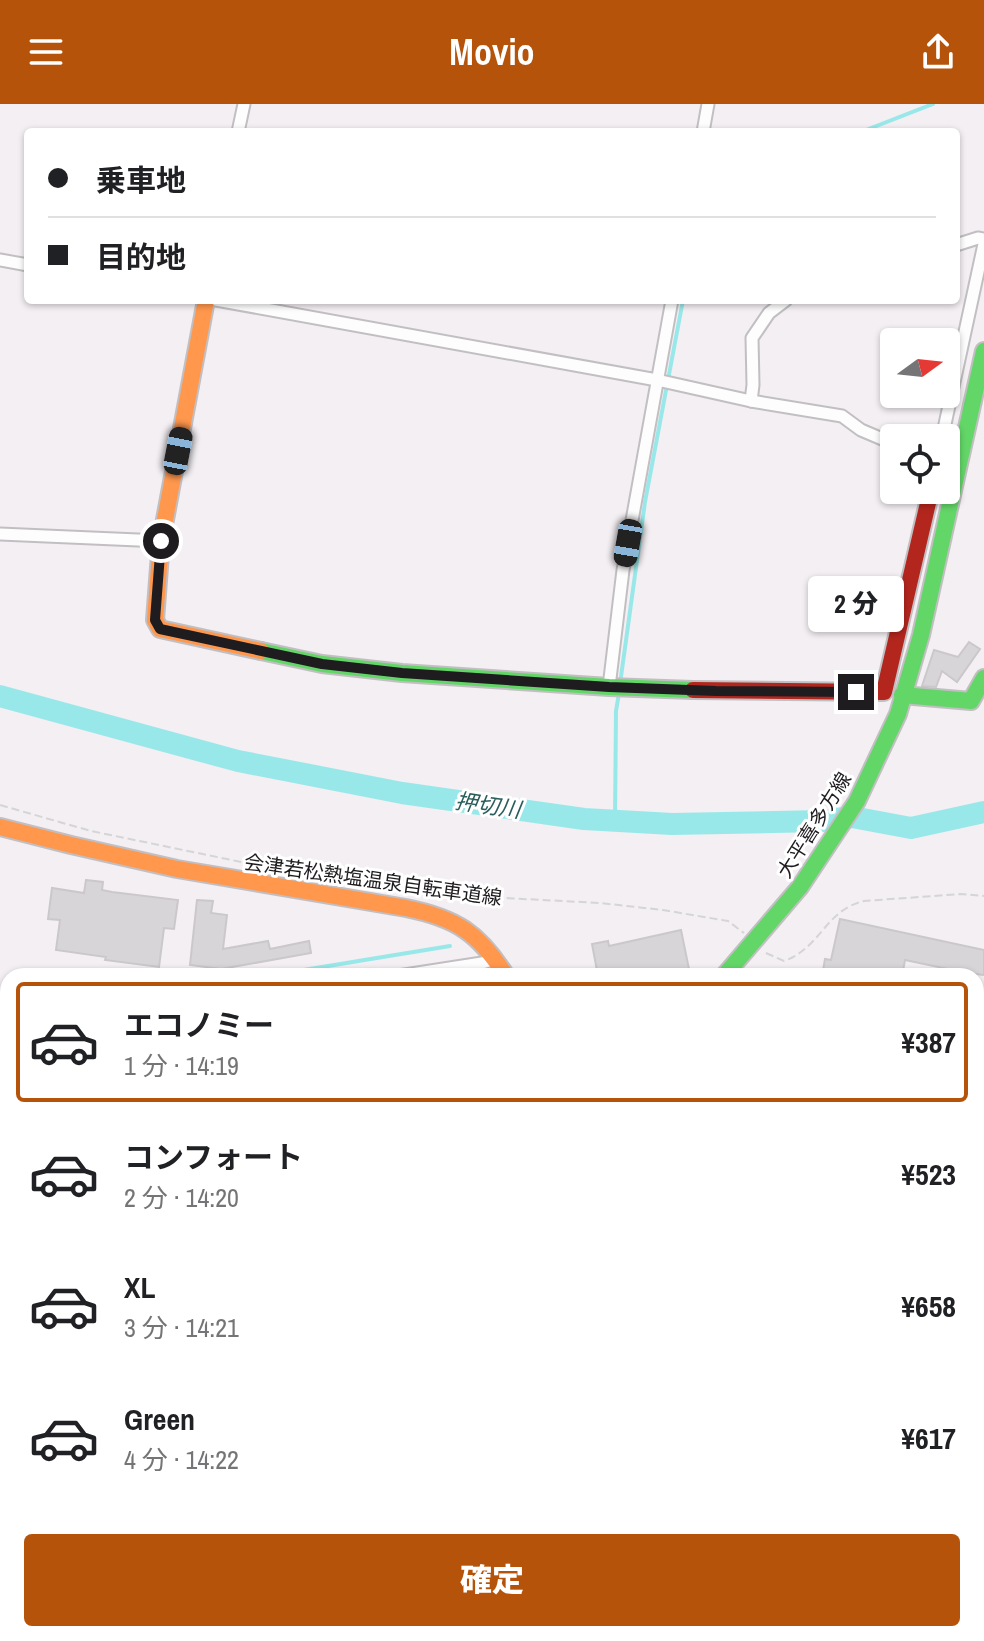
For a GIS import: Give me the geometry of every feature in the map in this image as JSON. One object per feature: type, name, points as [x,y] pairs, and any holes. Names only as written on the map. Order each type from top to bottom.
[{"type":"street","points":[[239,128],[244,104]]},
{"type":"street","points":[[704,128],[708,104]]},
{"type":"street","points":[[945,424],[984,241],[978,238],[960,244]]},
{"type":"street","points":[[0,260],[24,264]]},
{"type":"street","points":[[205,304],[161,541],[155,620],[160,629],[322,664],[402,673],[609,687],[743,692],[884,692],[928,504]]},
{"type":"street","points":[[238,304],[842,416],[861,430],[880,438]]},
{"type":"street","points":[[609,687],[623,570],[671,304]]},
{"type":"street","points":[[751,401],[752,338],[769,313],[781,304]]},
{"type":"street","name":"大平喜多方線","points":[[731,968],[800,887],[857,801],[898,714],[931,593],[984,351]]},
{"type":"street","points":[[0,534],[161,541]]},
{"type":"street","points":[[902,695],[971,701],[984,678]]},
{"type":"street","points":[[0,827],[154,866],[432,914],[458,925],[478,940],[501,968]]},
{"type":"street","points":[[450,968],[482,963],[494,957]]},
{"type":"path","name":"会津若松熱塩温泉自転車道線","points":[[0,805],[91,831],[251,864],[486,897],[663,910],[728,921],[747,935]]},
{"type":"path","points":[[766,953],[784,961],[793,958],[811,944],[838,912],[852,904],[943,895],[984,896]]},
{"type":"building","points":[[969,642],[980,649],[957,682],[942,671],[936,687],[922,686],[934,650],[958,657]]},
{"type":"building","points":[[86,880],[103,882],[102,890],[178,900],[174,929],[164,928],[159,967],[56,950],[60,920],[48,919],[52,888],[84,893]]},
{"type":"building","points":[[197,900],[213,901],[211,913],[227,915],[223,949],[268,941],[270,949],[309,941],[311,953],[227,968],[190,965]]},
{"type":"building","points":[[840,919],[984,950],[984,968],[943,968],[905,960],[904,968],[823,968],[825,959],[831,960]]},
{"type":"building","points":[[681,930],[689,968],[596,968],[592,944],[608,941],[609,946]]},
{"type":"waterway","points":[[871,128],[933,104]]},
{"type":"waterway","points":[[620,684],[645,502],[682,304]]},
{"type":"waterway","points":[[615,821],[616,711],[619,693]]},
{"type":"waterway","name":"押切川","points":[[0,696],[238,761],[402,793],[584,819],[672,824],[822,821],[852,817],[911,828],[984,812]]},
{"type":"waterway","points":[[316,968],[450,946]]},
{"type":"traffic: fast","points":[[731,968],[800,887],[857,801],[898,714],[921,635],[984,351]]},
{"type":"traffic: fast","points":[[261,651],[322,664],[402,673],[693,690]]},
{"type":"traffic: fast","points":[[902,695],[971,701],[984,678]]},
{"type":"traffic: slow","points":[[205,304],[161,541],[155,620],[160,629],[261,651]]},
{"type":"traffic: slow","points":[[0,827],[177,869],[424,912],[452,923],[476,938],[501,968]]},
{"type":"traffic: jam","points":[[693,690],[884,692],[928,504]]},
{"type":"route","points":[[161,541],[155,620],[160,629],[322,664],[402,673],[609,687],[856,692]]}]
